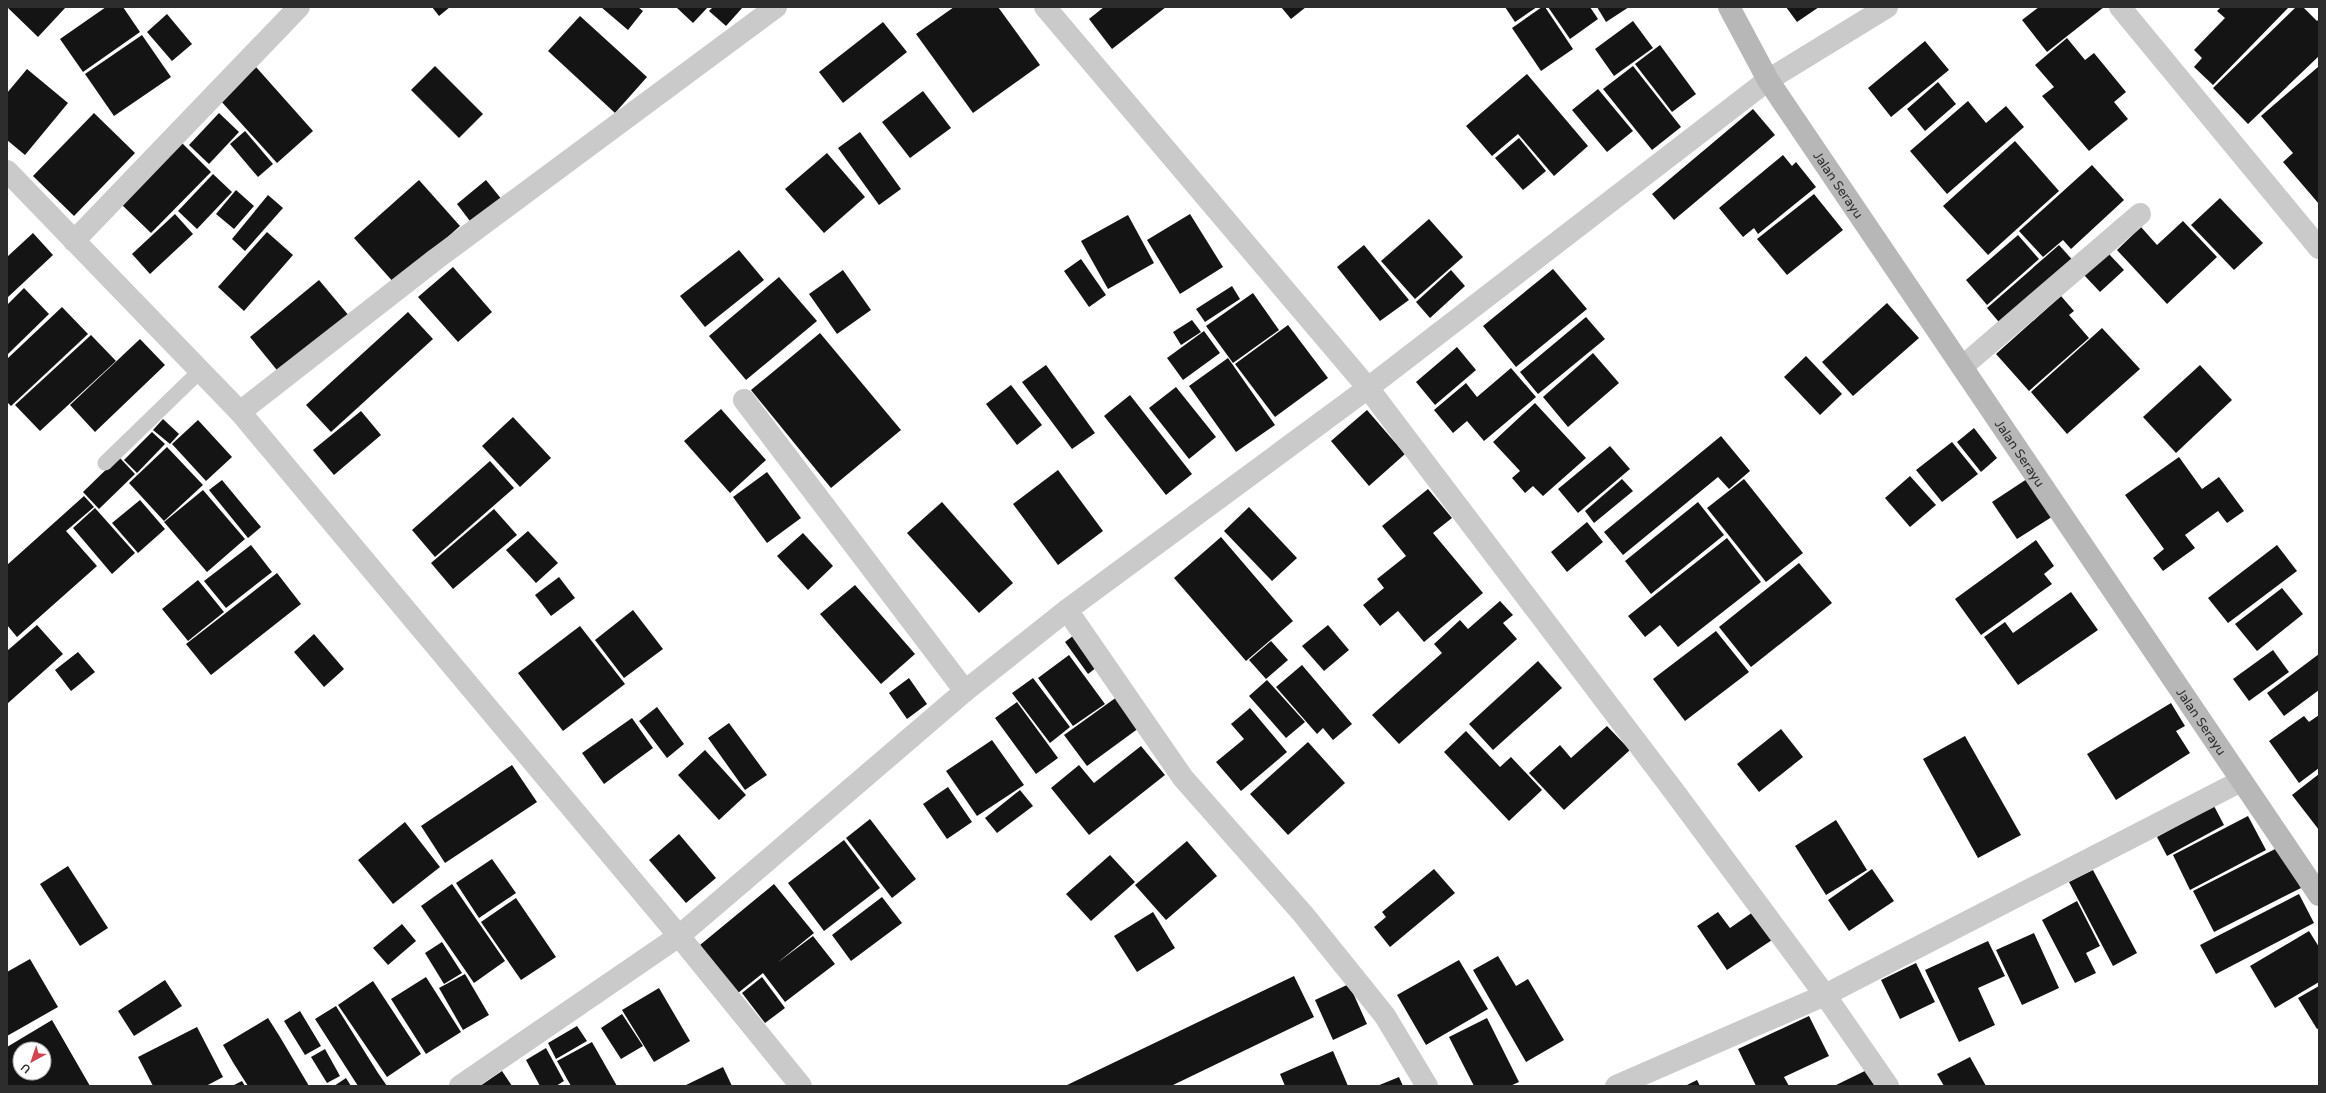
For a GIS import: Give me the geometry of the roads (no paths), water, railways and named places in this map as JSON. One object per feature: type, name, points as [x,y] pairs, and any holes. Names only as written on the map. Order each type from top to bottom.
[{"type":"street","points":[[74,241],[299,7]]},
{"type":"street","points":[[240,412],[436,259],[776,7]]},
{"type":"street","points":[[1045,7],[1368,388],[1673,790],[1825,995],[1888,1086]]},
{"type":"street","name":"Jalan Serayu","points":[[1729,7],[1768,80],[2319,895]]},
{"type":"street","points":[[460,1086],[679,936],[965,691],[1067,610],[1368,388],[1768,80],[1887,7]]},
{"type":"street","points":[[2120,7],[2319,248]]},
{"type":"street","points":[[7,171],[240,412],[679,936],[801,1086]]},
{"type":"street","points":[[1962,367],[2140,214]]},
{"type":"street","points":[[744,400],[965,691]]},
{"type":"street","points":[[1067,610],[1183,778],[1304,914],[1385,1016],[1427,1086]]},
{"type":"street","points":[[1616,1086],[1825,995],[2241,781]]},
{"type":"lane","points":[[105,463],[200,371]]}]
